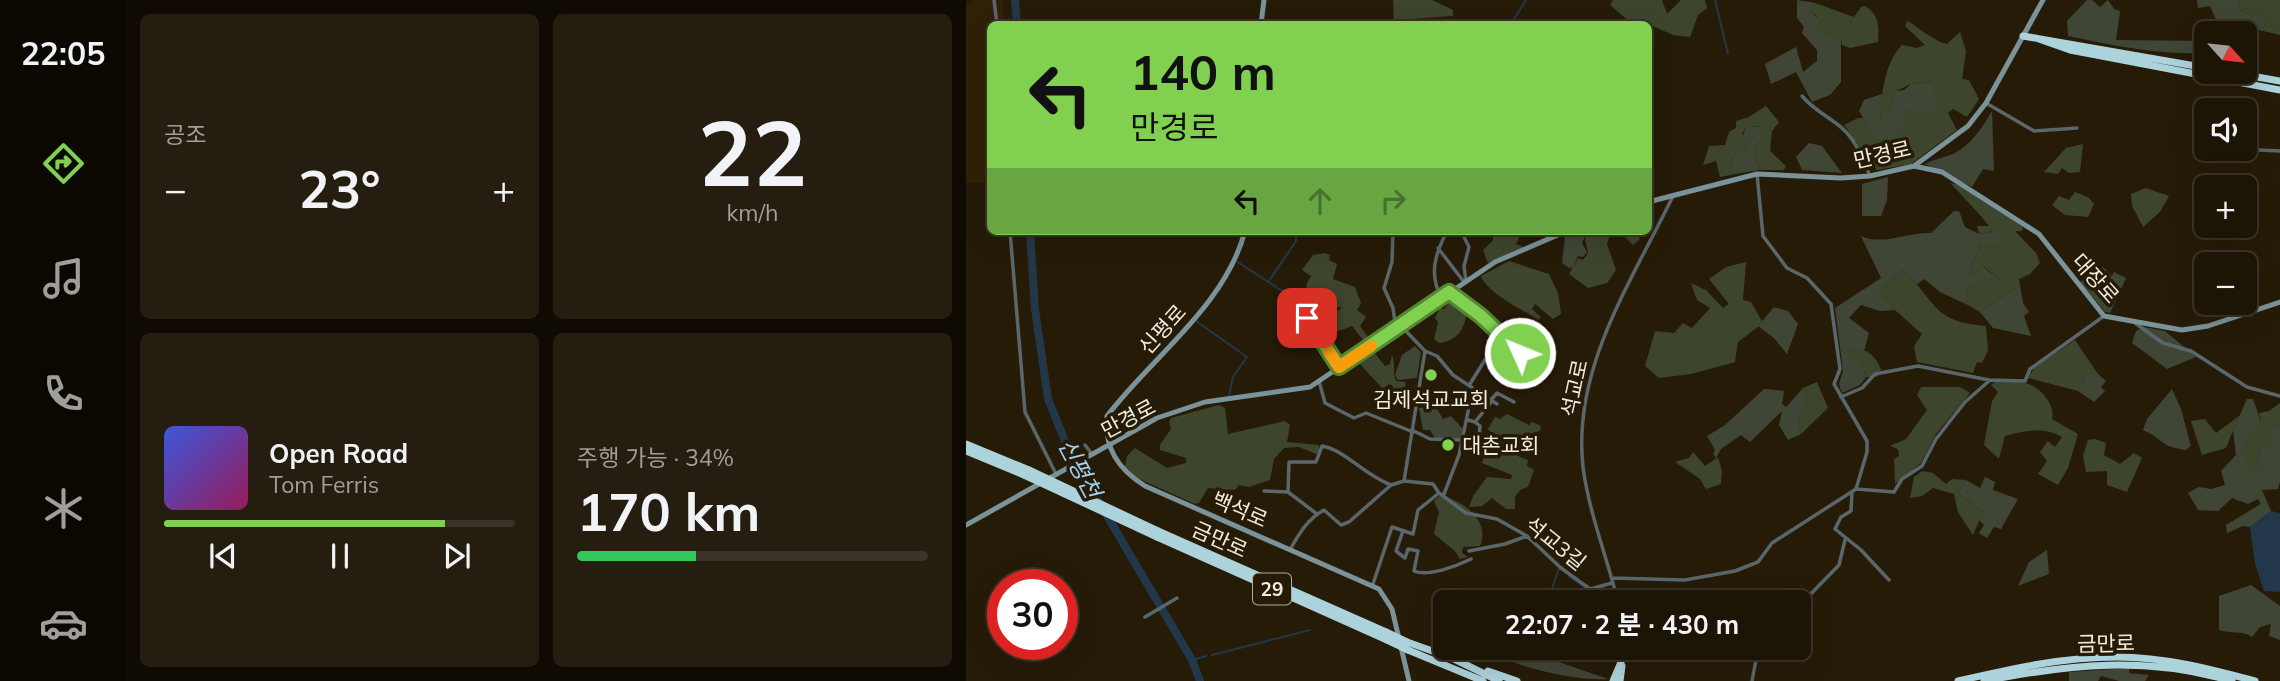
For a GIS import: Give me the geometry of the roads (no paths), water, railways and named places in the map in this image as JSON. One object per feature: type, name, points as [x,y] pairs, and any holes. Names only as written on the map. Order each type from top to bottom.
[{"type":"highway","points":[[2023,36],[2194,66]]},
{"type":"highway","points":[[2036,38],[2070,50],[2280,90]]},
{"type":"highway","points":[[2258,77],[2280,81]]},
{"type":"highway","name":"금만로","points":[[966,444],[1483,681]]},
{"type":"highway","name":"금만로","points":[[966,451],[1027,472]]},
{"type":"highway","name":"금만로","points":[[1407,646],[1433,653]]},
{"type":"highway","name":"금만로","points":[[1958,681],[2047,662],[2118,657],[2194,666],[2255,681]]},
{"type":"highway","name":"금만로","points":[[1456,660],[1499,681]]},
{"type":"highway","points":[[1458,660],[1517,681]]},
{"type":"highway","points":[[1617,681],[1621,662]]},
{"type":"highway","name":"금만로","points":[[1984,681],[2075,665],[2107,664],[2167,668],[2232,681]]},
{"type":"highway","points":[[1453,669],[1474,681]]},
{"type":"street","points":[[1261,21],[1264,0]]},
{"type":"street","name":"만경로","points":[[1652,201],[1757,174],[1842,178],[1870,176],[1914,166],[1968,126],[1986,103],[2043,0]]},
{"type":"street","points":[[994,1],[997,21]]},
{"type":"street","points":[[1802,96],[1815,112],[1844,131],[1858,147],[1870,176]]},
{"type":"street","points":[[1986,103],[2034,131],[2077,128]]},
{"type":"street","points":[[2257,150],[2280,151]]},
{"type":"street","name":"대장로","points":[[1914,166],[1942,172],[2039,234],[2104,316],[2182,330],[2207,326],[2280,302]]},
{"type":"street","points":[[1757,174],[1763,236],[1787,268],[1807,278],[1831,304],[1840,369],[1834,384],[1867,441],[1867,452],[1854,491],[1851,511],[1841,517],[1835,529],[1845,540],[1861,550],[1889,580]]},
{"type":"street","name":"석교로","points":[[1615,590],[1584,470],[1582,422],[1586,394],[1608,328],[1674,194]]},
{"type":"street","points":[[1010,235],[1025,412],[1058,473]]},
{"type":"street","name":"신평로","points":[[1108,446],[1107,416],[1220,288],[1239,253],[1243,235]]},
{"type":"street","points":[[1393,235],[1392,262],[1384,288],[1398,327],[1425,351],[1437,356],[1453,375],[1497,404]]},
{"type":"street","points":[[1441,297],[1433,275],[1438,248],[1445,235]]},
{"type":"street","points":[[1453,235],[1463,235],[1469,247],[1464,266],[1465,282]]},
{"type":"street","name":"만경로","points":[[966,525],[1157,418],[1205,402],[1283,393],[1310,387],[1495,262],[1558,235]]},
{"type":"street","points":[[1438,248],[1465,282]]},
{"type":"street","points":[[1449,292],[1524,352]]},
{"type":"street","points":[[1841,397],[1862,388],[1875,374],[1918,366],[1989,380],[2025,381],[2030,369],[2104,316]]},
{"type":"street","points":[[1307,318],[1339,367]]},
{"type":"street","points":[[2135,323],[2163,343],[2191,351],[2247,387],[2280,396]]},
{"type":"street","points":[[1470,384],[1501,334]]},
{"type":"street","points":[[1291,548],[1302,528],[1317,514],[1324,510],[1341,525],[1349,522],[1391,485],[1404,481],[1425,351]]},
{"type":"street","points":[[1854,491],[1894,492],[1902,479],[1922,467],[1936,439],[1965,402],[1989,380]]},
{"type":"street","points":[[1319,381],[1325,403],[1354,418],[1366,413],[1430,439],[1462,440]]},
{"type":"street","points":[[1409,681],[1392,609],[1386,597],[1373,584],[1392,527],[1413,534],[1418,510],[1442,494],[1462,440],[1471,402],[1478,391]]},
{"type":"street","points":[[1475,422],[1497,393],[1514,402]]},
{"type":"street","points":[[1468,420],[1480,426],[1478,451]]},
{"type":"street","points":[[1085,445],[1091,456]]},
{"type":"street","name":"백석로","points":[[1108,446],[1122,468],[1146,486],[1373,584]]},
{"type":"street","points":[[1288,492],[1289,462],[1316,463],[1322,446],[1334,448],[1359,469],[1391,485]]},
{"type":"street","name":"석교3길","points":[[1404,481],[1433,484],[1466,513],[1497,519],[1527,536],[1582,585],[1595,589],[1612,581],[1685,580],[1735,571],[1758,562],[1772,543],[1854,491]]},
{"type":"street","points":[[1264,491],[1288,492],[1317,514]]},
{"type":"street","points":[[1403,531],[1396,551],[1405,558],[1408,549],[1418,551],[1414,571],[1421,574],[1431,574],[1471,559]]},
{"type":"street","points":[[1469,551],[1505,544],[1527,536]]},
{"type":"street","points":[[1811,594],[1839,565],[1845,540]]},
{"type":"street","points":[[1604,579],[1605,584]]},
{"type":"street","points":[[1146,617],[1176,599]]},
{"type":"street","points":[[1752,681],[1756,660]]},
{"type":"water","points":[[2271,511],[2280,513],[2280,592],[2264,591],[2255,564],[2250,527]]},
{"type":"waterway","name":"신평천","points":[[1015,0],[1017,21]]},
{"type":"waterway","points":[[1513,21],[1526,0]]},
{"type":"waterway","points":[[1715,0],[1728,54]]},
{"type":"waterway","name":"신평천","points":[[1030,235],[1035,309],[1048,399],[1069,451],[1192,660],[1200,681]]},
{"type":"waterway","points":[[1269,281],[1296,241],[1296,235]]},
{"type":"waterway","points":[[1236,261],[1290,296],[1335,367]]},
{"type":"waterway","points":[[1196,321],[1247,357],[1233,377],[1229,396]]},
{"type":"waterway","points":[[1551,590],[1559,569]]},
{"type":"waterway","points":[[1569,576],[1587,589]]},
{"type":"waterway","points":[[1593,590],[1604,587]]},
{"type":"waterway","points":[[1212,655],[1310,630]]},
{"type":"waterway","points":[[1192,660],[1206,656]]},
{"type":"place","name":"김제석교교회","points":[[1431,375]]},
{"type":"place","name":"대촌교회","points":[[1448,445]]}]
